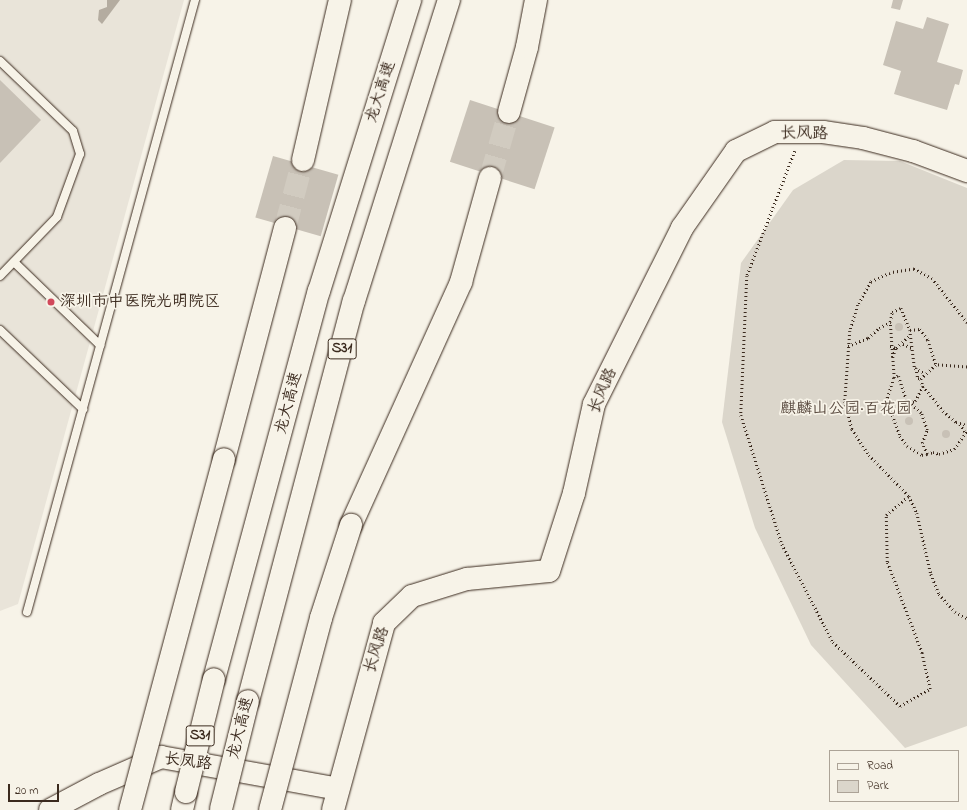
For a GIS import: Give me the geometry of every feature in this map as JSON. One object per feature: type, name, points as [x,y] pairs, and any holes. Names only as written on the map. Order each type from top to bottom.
[{"type":"main road","points":[[303,160],[340,0]]},
{"type":"main road","name":"龙大高速","points":[[184,801],[214,679],[319,291],[410,0]]},
{"type":"main road","name":"龙大高速","points":[[221,810],[354,301],[449,0]]},
{"type":"main road","points":[[509,112],[527,47],[536,0]]},
{"type":"main road","name":"长风路","points":[[338,789],[384,623],[412,596],[467,579],[549,570],[574,493],[594,404],[682,228],[736,151],[775,132],[803,132],[863,138],[913,151],[967,171]]},
{"type":"main road","points":[[270,810],[321,618],[351,525],[461,282],[490,178]]},
{"type":"main road","points":[[130,810],[286,228]]},
{"type":"main road","name":"长凤路","points":[[50,810],[99,784],[161,757],[338,789]]},
{"type":"main road","points":[[333,810],[338,789]]},
{"type":"lane","points":[[27,612],[195,0]]},
{"type":"lane","points":[[0,61],[73,131],[80,154],[57,217],[0,276]]},
{"type":"lane","points":[[14,262],[100,345]]},
{"type":"lane","points":[[0,330],[82,409]]},
{"type":"path","points":[[803,132],[747,276],[741,415],[782,544],[833,642],[900,706],[930,689],[922,653],[887,562],[886,515],[909,496]]},
{"type":"path","points":[[967,323],[932,279],[914,269],[890,273],[871,282],[858,306],[848,346],[845,401],[852,429],[869,455],[909,496],[916,513],[931,574],[939,594],[955,612],[967,618]]},
{"type":"path","points":[[900,308],[910,330],[915,368],[918,378],[921,379],[923,386],[943,411],[960,424],[966,432],[954,449],[939,454],[934,452],[922,455],[907,446],[900,436],[887,400],[894,378],[890,346],[890,322],[892,312],[900,308]]},
{"type":"path","points":[[848,346],[868,338],[879,328],[890,322]]},
{"type":"path","points":[[910,330],[920,329],[928,340],[936,365]]},
{"type":"path","points":[[891,358],[896,348],[903,344],[910,334]]},
{"type":"path","points":[[903,344],[912,348]]},
{"type":"path","points":[[890,346],[896,348]]},
{"type":"path","points":[[921,379],[925,373],[936,365],[967,367]]},
{"type":"path","points":[[915,368],[925,373]]},
{"type":"path","points":[[894,378],[898,376],[903,393],[910,403],[921,413],[928,430],[922,444],[927,454]]},
{"type":"path","points":[[910,403],[915,401],[923,386]]},
{"type":"path","points":[[960,424],[967,425]]},
{"type":"shaded area","name":"深圳市中医院光明院区","points":[[0,0],[184,0],[18,604],[0,611]]},
{"type":"shaded area","points":[[107,0],[120,0],[102,24],[98,20],[99,10],[107,7]]},
{"type":"green space","name":"麒麟山公园·百花园","points":[[844,160],[900,161],[967,188],[967,726],[905,748],[811,645],[755,528],[722,422],[741,263],[793,190]]},
{"type":"building","points":[[893,0],[903,0],[900,10],[891,8]]},
{"type":"building","points":[[927,17],[949,24],[937,62],[963,70],[959,85],[955,84],[947,110],[894,94],[901,71],[883,65],[896,21],[923,29]]},
{"type":"building","points":[[0,80],[41,120],[0,163]]},
{"type":"building","points":[[470,100],[555,128],[535,189],[450,162]]},
{"type":"building","points":[[273,156],[338,175],[321,236],[255,218]]},
{"type":"building","points":[[897,323],[901,323],[903,327],[901,331],[897,331],[895,329],[895,325]]},
{"type":"building","points":[[907,417],[911,417],[913,421],[911,425],[907,425],[905,423],[905,419]]},
{"type":"building","points":[[944,430],[948,430],[950,434],[948,438],[944,438],[942,436],[942,432]]},
{"type":"tunnel","points":[[490,178],[509,112]]},
{"type":"tunnel","points":[[285,228],[303,160]]},
{"type":"place","name":"深圳市中医院光明院区","points":[[51,302]]}]
